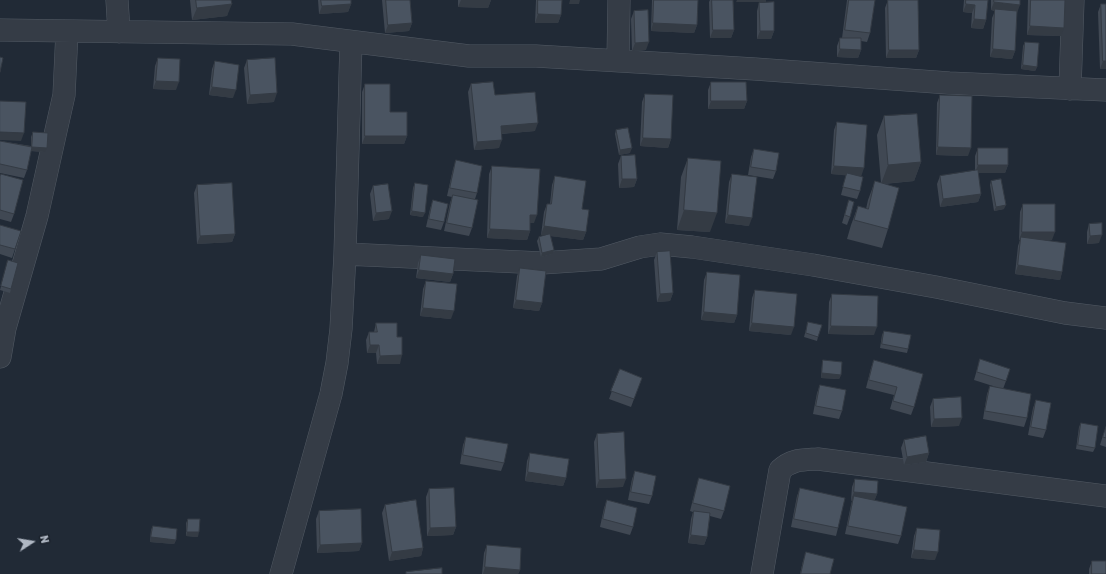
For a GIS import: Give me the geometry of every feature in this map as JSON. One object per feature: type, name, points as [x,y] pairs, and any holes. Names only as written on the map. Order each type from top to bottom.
[{"type":"street","points":[[117,0],[119,32]]},
{"type":"street","points":[[618,61],[619,0]]},
{"type":"street","points":[[1070,89],[1073,0]]},
{"type":"street","points":[[0,30],[292,34],[468,56],[536,56],[755,69],[950,83],[1106,90]]},
{"type":"street","points":[[0,357],[5,328],[37,216],[64,95],[67,31]]},
{"type":"street","points":[[281,574],[331,394],[337,363],[341,329],[345,254],[351,42]]},
{"type":"street","points":[[345,254],[542,263],[601,259],[640,247],[660,244],[813,264],[1065,313],[1106,318]]},
{"type":"street","points":[[762,574],[780,470],[785,465],[798,460],[818,459],[1106,496]]},
{"type":"building","points":[[196,0],[231,0],[232,4],[197,8]]},
{"type":"building","points":[[321,0],[351,0],[351,4],[322,6]]},
{"type":"building","points":[[386,0],[410,0],[412,23],[388,25]]},
{"type":"building","points":[[538,0],[562,0],[561,15],[538,14]]},
{"type":"building","points":[[654,0],[698,0],[697,25],[653,23]]},
{"type":"building","points":[[712,0],[733,0],[734,30],[713,30]]},
{"type":"building","points":[[849,0],[875,0],[870,33],[845,30]]},
{"type":"building","points":[[888,0],[918,0],[919,50],[889,50]]},
{"type":"building","points":[[966,0],[988,0],[986,20],[974,19],[975,5],[966,4]]},
{"type":"building","points":[[994,0],[1020,0],[1020,5],[994,2]]},
{"type":"building","points":[[1031,0],[1065,0],[1064,28],[1030,26]]},
{"type":"building","points":[[774,2],[774,31],[760,31],[759,3]]},
{"type":"building","points":[[1101,4],[1106,4],[1106,61],[1103,61]]},
{"type":"building","points":[[995,9],[1017,11],[1015,51],[993,49]]},
{"type":"building","points":[[648,10],[649,42],[635,43],[634,11]]},
{"type":"building","points":[[840,38],[861,38],[861,50],[840,49]]},
{"type":"building","points":[[1025,42],[1039,43],[1037,67],[1023,65]]},
{"type":"building","points":[[0,57],[3,58],[0,72]]},
{"type":"building","points":[[158,58],[180,59],[179,82],[156,81]]},
{"type":"building","points":[[275,58],[277,93],[250,95],[247,60]]},
{"type":"building","points":[[215,61],[239,65],[236,90],[212,87]]},
{"type":"building","points":[[493,82],[495,95],[535,92],[538,123],[501,126],[502,140],[477,142],[471,84]]},
{"type":"building","points":[[711,82],[746,82],[747,101],[711,101]]},
{"type":"building","points":[[365,84],[390,84],[390,112],[407,112],[407,136],[365,136]]},
{"type":"building","points":[[645,94],[673,95],[671,139],[643,138]]},
{"type":"building","points":[[940,95],[972,96],[971,148],[938,147]]},
{"type":"building","points":[[0,101],[26,102],[24,133],[0,132]]},
{"type":"building","points":[[917,114],[921,162],[888,165],[884,116]]},
{"type":"building","points":[[837,122],[867,125],[864,168],[834,166]]},
{"type":"building","points":[[628,128],[632,148],[620,150],[616,130]]},
{"type":"building","points":[[33,132],[48,133],[47,148],[32,147]]},
{"type":"building","points":[[0,141],[32,147],[27,170],[0,164]]},
{"type":"building","points":[[978,148],[1008,148],[1008,165],[978,165]]},
{"type":"building","points":[[754,149],[779,153],[776,171],[751,167]]},
{"type":"building","points":[[635,155],[637,179],[622,179],[621,156]]},
{"type":"building","points":[[688,158],[721,161],[717,213],[684,210]]},
{"type":"building","points":[[456,160],[482,166],[477,193],[450,188]]},
{"type":"building","points":[[492,166],[540,169],[537,215],[530,215],[530,231],[490,229]]},
{"type":"building","points":[[978,170],[981,194],[943,199],[940,176]]},
{"type":"building","points":[[847,173],[863,177],[860,191],[843,187]]},
{"type":"building","points":[[1,174],[23,180],[14,214],[0,210]]},
{"type":"building","points":[[732,174],[757,177],[752,218],[728,215]]},
{"type":"building","points":[[555,176],[586,181],[582,209],[589,210],[586,232],[544,226],[547,204],[551,204]]},
{"type":"building","points":[[1001,179],[1006,205],[996,207],[991,181]]},
{"type":"building","points":[[875,181],[899,188],[888,229],[854,220],[858,206],[868,209]]},
{"type":"building","points":[[232,183],[235,234],[200,236],[197,185]]},
{"type":"building","points":[[415,183],[428,185],[425,213],[412,211]]},
{"type":"building","points":[[388,184],[392,211],[376,213],[373,186]]},
{"type":"building","points":[[453,195],[478,200],[472,228],[447,223]]},
{"type":"building","points":[[433,200],[448,204],[444,222],[429,219]]},
{"type":"building","points":[[849,200],[854,202],[850,217],[845,215]]},
{"type":"building","points":[[1023,204],[1055,204],[1055,232],[1022,232]]},
{"type":"building","points":[[1102,223],[1102,235],[1090,236],[1089,224]]},
{"type":"building","points":[[0,225],[21,231],[15,249],[0,245]]},
{"type":"building","points":[[550,234],[554,250],[542,253],[539,237]]},
{"type":"building","points":[[1021,237],[1066,243],[1062,272],[1018,265]]},
{"type":"building","points":[[670,251],[673,293],[660,294],[657,252]]},
{"type":"building","points":[[421,255],[455,259],[453,274],[419,270]]},
{"type":"building","points":[[8,260],[18,263],[11,289],[1,286]]},
{"type":"building","points":[[520,268],[546,271],[542,303],[516,300]]},
{"type":"building","points":[[707,272],[740,275],[737,315],[704,312]]},
{"type":"building","points":[[426,281],[457,284],[454,311],[423,308]]},
{"type":"building","points":[[755,290],[797,294],[794,327],[752,323]]},
{"type":"building","points":[[832,294],[878,296],[877,327],[831,326]]},
{"type":"building","points":[[808,322],[822,325],[818,337],[806,333]]},
{"type":"building","points":[[376,323],[397,323],[397,337],[402,337],[402,355],[380,356],[379,345],[370,345],[369,332],[377,332]]},
{"type":"building","points":[[884,331],[911,335],[908,349],[882,344]]},
{"type":"building","points":[[980,359],[1010,369],[1006,381],[977,372]]},
{"type":"building","points":[[823,360],[842,362],[841,375],[822,373]]},
{"type":"building","points":[[874,360],[923,374],[914,407],[893,401],[897,387],[869,380]]},
{"type":"building","points":[[620,369],[642,378],[634,399],[611,391]]},
{"type":"building","points":[[820,385],[846,390],[842,411],[816,406]]},
{"type":"building","points":[[990,386],[1031,394],[1027,418],[985,411]]},
{"type":"building","points":[[961,397],[962,418],[934,419],[933,399]]},
{"type":"building","points":[[1036,400],[1051,403],[1046,430],[1031,427]]},
{"type":"building","points":[[1081,423],[1098,426],[1095,448],[1078,445]]},
{"type":"building","points":[[1106,427],[1106,438],[1103,437]]},
{"type":"building","points":[[624,432],[626,479],[599,480],[597,434]]},
{"type":"building","points":[[926,436],[929,453],[907,457],[904,440]]},
{"type":"building","points":[[466,437],[508,444],[504,463],[463,455]]},
{"type":"building","points":[[530,453],[569,459],[566,478],[528,472]]},
{"type":"building","points":[[635,471],[656,476],[652,496],[631,492]]},
{"type":"building","points":[[699,478],[730,486],[724,511],[693,503]]},
{"type":"building","points":[[855,479],[878,481],[877,494],[854,492]]},
{"type":"building","points":[[454,488],[456,527],[430,528],[429,489]]},
{"type":"building","points":[[800,488],[845,498],[838,528],[794,519]]},
{"type":"building","points":[[854,496],[907,507],[901,536],[848,526]]},
{"type":"building","points":[[416,500],[423,548],[392,552],[385,505]]},
{"type":"building","points":[[607,500],[637,508],[633,527],[603,519]]},
{"type":"building","points":[[361,509],[362,543],[320,545],[319,511]]},
{"type":"building","points":[[694,511],[710,513],[707,537],[691,535]]},
{"type":"building","points":[[188,519],[200,519],[199,532],[187,532]]},
{"type":"building","points":[[153,526],[177,529],[176,540],[151,537]]},
{"type":"building","points":[[917,528],[940,530],[938,552],[914,550]]},
{"type":"building","points":[[487,545],[521,548],[520,570],[485,567]]},
{"type":"building","points":[[806,552],[834,559],[830,574],[801,574]]},
{"type":"building","points":[[1092,561],[1106,561],[1106,574],[1092,574]]},
{"type":"building","points":[[442,568],[442,574],[406,574],[406,572]]}]
